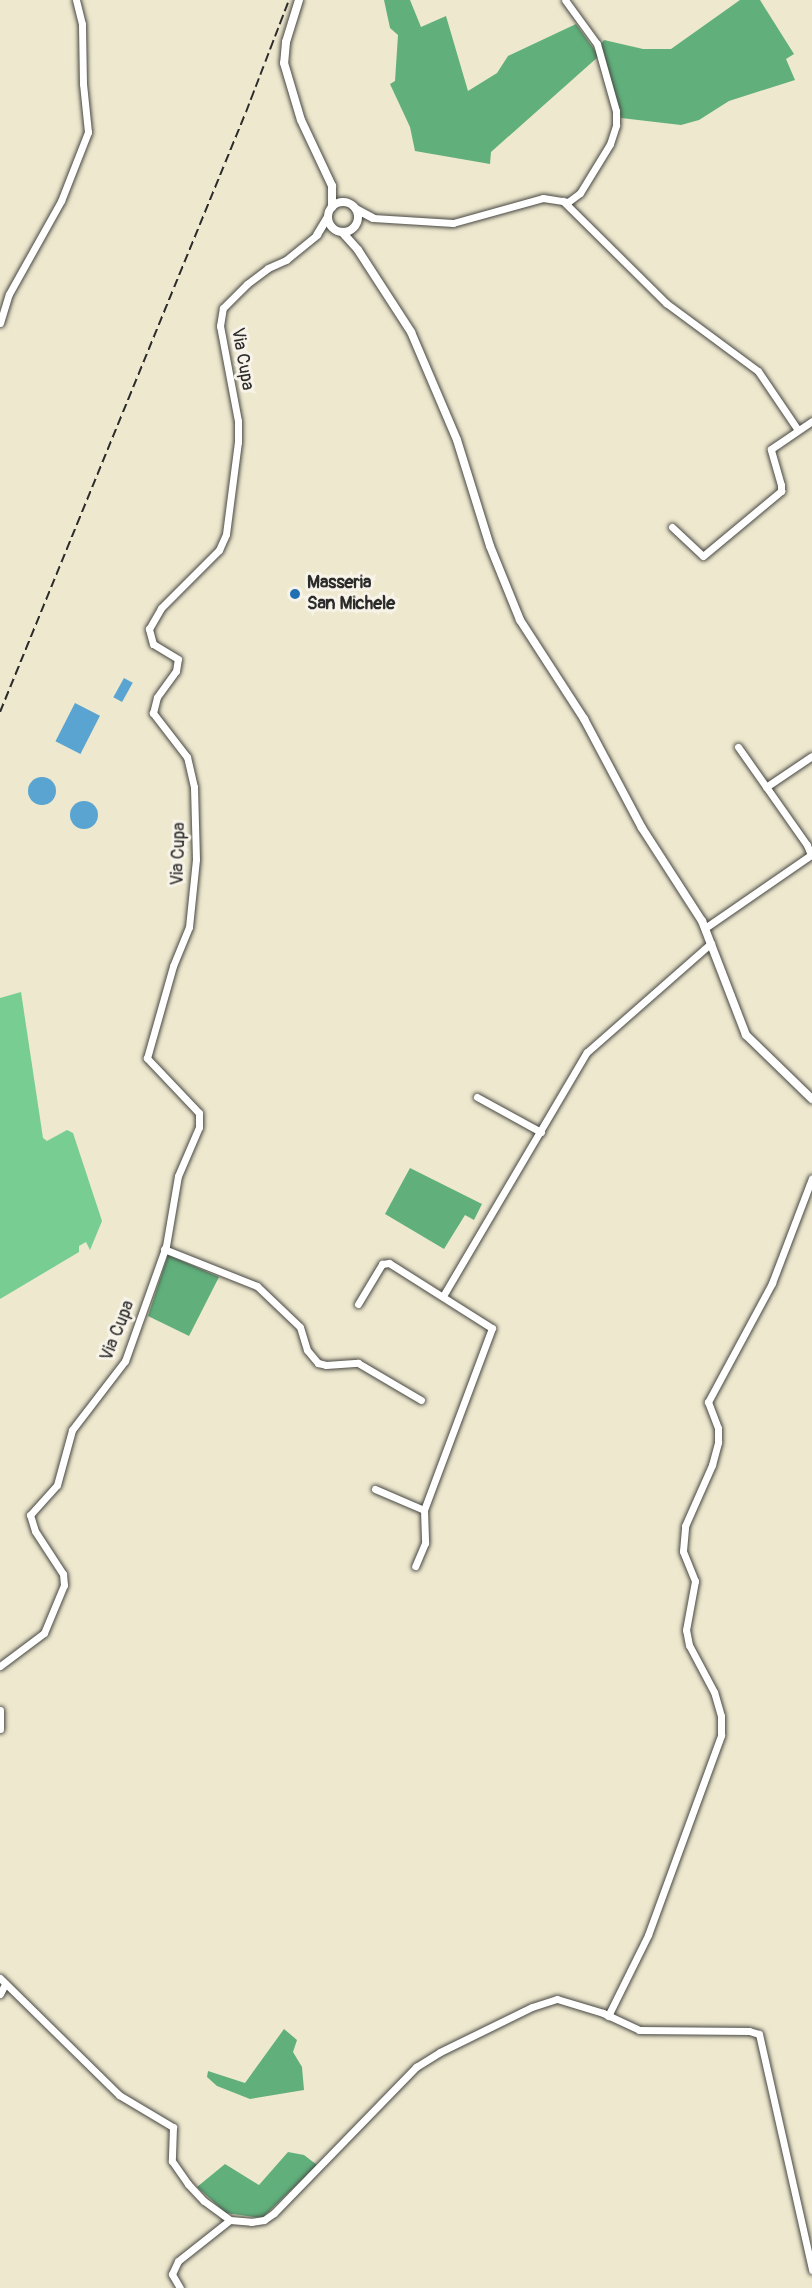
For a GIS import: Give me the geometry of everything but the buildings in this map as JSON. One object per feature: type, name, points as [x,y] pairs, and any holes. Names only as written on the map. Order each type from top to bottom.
[{"type":"street","points":[[0,322],[9,294],[61,201],[88,132],[83,84],[82,24],[76,0]]},
{"type":"street","points":[[299,0],[286,42],[284,63],[301,120],[332,186],[346,202],[373,218]]},
{"type":"street","points":[[317,235],[339,231],[373,218],[453,223],[543,198],[563,201],[574,199],[587,184],[610,144],[616,120],[615,104],[597,44],[565,0]]},
{"type":"street","points":[[317,235],[332,207],[332,186]]},
{"type":"street","points":[[563,201],[666,303],[758,371],[798,430]]},
{"type":"street","points":[[332,207],[346,202]]},
{"type":"street","points":[[356,209],[358,250]]},
{"type":"street","points":[[328,217],[358,250],[411,332],[457,440],[490,546],[520,620],[584,719],[642,828],[705,928],[746,1035],[812,1099]]},
{"type":"street","name":"Via Cupa","points":[[0,1666],[44,1633],[64,1585],[63,1574],[35,1532],[30,1515],[57,1485],[72,1430],[125,1361],[165,1249],[178,1176],[199,1128],[199,1113],[147,1058],[173,966],[189,927],[196,859],[194,787],[187,757],[153,713],[157,696],[176,671],[178,659],[153,644],[149,629],[161,608],[219,550],[226,534],[238,442],[238,422],[220,326],[223,308],[247,284],[268,268],[286,260],[317,235]]},
{"type":"street","points":[[672,527],[703,556],[781,491],[782,485],[771,449],[812,422]]},
{"type":"street","points":[[705,928],[810,858],[811,852],[738,747]]},
{"type":"street","points":[[766,787],[812,756]]},
{"type":"street","points":[[443,1296],[587,1052],[711,943]]},
{"type":"street","points":[[477,1097],[541,1132]]},
{"type":"street","points":[[608,2016],[648,1935],[721,1735],[721,1716],[714,1692],[690,1645],[686,1630],[695,1581],[683,1551],[685,1526],[712,1465],[718,1442],[718,1428],[708,1402],[772,1283],[812,1178]]},
{"type":"street","points":[[165,1249],[257,1286],[300,1327],[307,1350],[318,1363],[326,1365],[358,1363],[421,1400]]},
{"type":"street","points":[[358,1304],[385,1262],[489,1324],[492,1330],[424,1510],[425,1543],[415,1566]]},
{"type":"street","points":[[375,1489],[424,1510]]},
{"type":"street","points":[[0,1710],[0,1729]]},
{"type":"street","points":[[2,1981],[119,2095],[173,2127],[172,2161],[179,2173],[204,2201],[230,2220],[251,2222],[264,2220],[274,2213],[416,2067],[440,2052],[531,2007],[557,1999],[608,2016],[639,2030],[749,2031],[759,2034],[812,2270]]},
{"type":"street","points":[[0,1994],[2,1981]]},
{"type":"street","points":[[180,2288],[172,2274],[178,2261],[230,2220]]},
{"type":"green space","points":[[384,0],[410,0],[421,27],[446,16],[468,91],[497,73],[508,56],[576,24],[599,56],[491,152],[490,164],[415,151],[410,127],[390,84],[395,81],[398,35],[390,28]]},
{"type":"green space","points":[[740,0],[760,0],[794,54],[786,59],[795,80],[729,101],[699,120],[681,125],[621,118],[600,45],[604,40],[643,49],[671,49]]},
{"type":"green space","points":[[21,992],[43,1138],[47,1141],[67,1130],[73,1133],[102,1221],[90,1250],[86,1242],[79,1246],[79,1252],[0,1299],[0,998]]},
{"type":"green space","points":[[410,1168],[482,1204],[474,1220],[465,1215],[444,1249],[385,1214]]},
{"type":"green space","points":[[168,1255],[219,1277],[189,1336],[148,1316]]},
{"type":"green space","points":[[284,2029],[297,2040],[293,2052],[302,2067],[304,2090],[250,2099],[217,2086],[207,2077],[208,2071],[245,2083]]},
{"type":"green space","points":[[288,2152],[304,2155],[317,2165],[262,2218],[226,2213],[197,2187],[225,2164],[259,2185]]},
{"type":"water","points":[[124,678],[133,683],[122,702],[113,697]]},
{"type":"water","points":[[75,703],[100,716],[80,754],[55,741]]},
{"type":"water","points":[[42,777],[52,781],[56,791],[52,801],[42,805],[32,801],[28,791],[32,781]]},
{"type":"water","points":[[84,801],[94,805],[98,815],[94,825],[84,829],[74,825],[70,815],[74,805]]},
{"type":"railway","points":[[0,712],[246,112],[289,0]]},
{"type":"place","name":"Masseria San Michele","points":[[295,594]]}]
